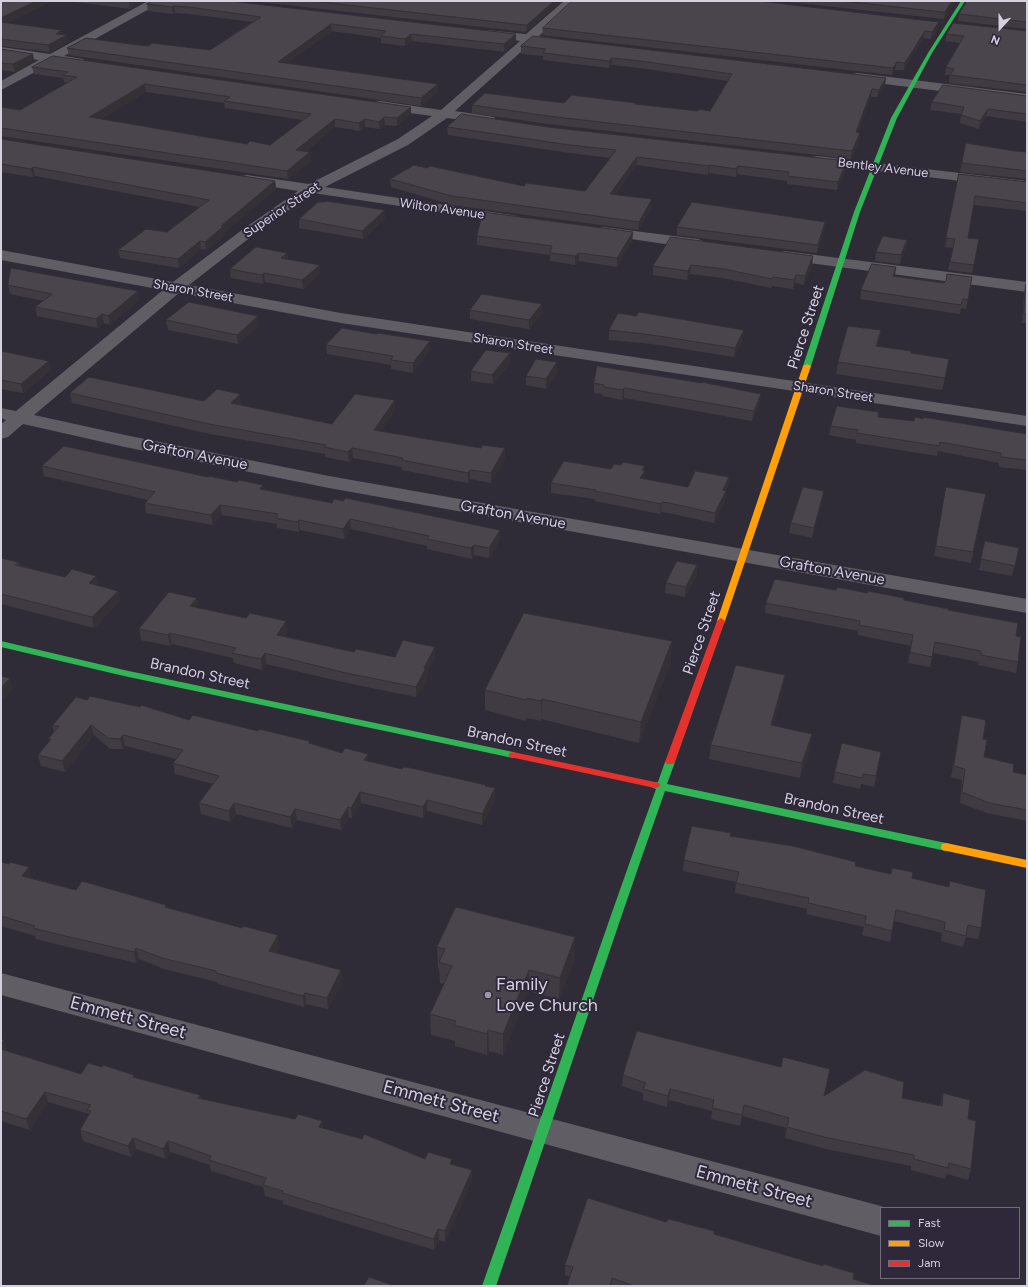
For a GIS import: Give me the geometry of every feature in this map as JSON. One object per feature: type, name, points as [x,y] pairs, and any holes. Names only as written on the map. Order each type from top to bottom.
[{"type":"street","points":[[1,86],[156,1]]},
{"type":"street","name":"Superior Street","points":[[1,433],[10,415],[247,233],[310,189],[404,142],[444,114],[571,1]]},
{"type":"street","name":"Pierce Street","points":[[489,1286],[544,1130],[607,940],[744,556],[857,212],[894,118],[912,83],[963,1]]},
{"type":"street","points":[[474,32],[568,43]]},
{"type":"street","points":[[1,51],[90,64]]},
{"type":"street","points":[[843,75],[1027,98]]},
{"type":"street","points":[[365,103],[504,122]]},
{"type":"street","name":"Bentley Avenue","points":[[805,159],[1027,185]]},
{"type":"street","name":"Wilton Avenue","points":[[233,177],[522,220]]},
{"type":"street","points":[[592,230],[709,246]]},
{"type":"street","points":[[771,254],[1027,287]]},
{"type":"street","name":"Sharon Street","points":[[1,255],[341,318],[1027,421]]},
{"type":"street","name":"Grafton Avenue","points":[[10,415],[126,441],[329,482],[1027,606]]},
{"type":"street","name":"Brandon Street","points":[[1,644],[132,674],[1027,864]]},
{"type":"street","name":"Emmett Street","points":[[1,984],[880,1221]]},
{"type":"building","points":[[1,1],[36,1],[1,18]]},
{"type":"building","points":[[153,1],[230,1],[516,34],[504,44],[411,34],[405,39],[381,36],[386,31],[331,24],[278,62],[438,84],[421,98],[67,48],[86,38],[148,46],[152,43],[210,50],[261,17],[189,7],[172,7],[147,4]]},
{"type":"building","points":[[312,1],[554,1],[527,25]]},
{"type":"building","points":[[572,1],[759,1],[939,22],[932,32],[925,31],[905,63],[897,62],[893,68],[543,28]]},
{"type":"building","points":[[843,1],[952,1],[945,12]]},
{"type":"building","points":[[967,1],[1027,1],[1027,22],[959,14]]},
{"type":"building","points":[[1,22],[62,30],[56,34],[67,35],[48,45],[1,39]]},
{"type":"building","points":[[953,23],[1027,31],[1027,85],[950,75],[954,69],[946,67],[964,36],[947,34]]},
{"type":"building","points":[[533,36],[886,78],[879,90],[872,89],[856,132],[860,133],[852,151],[548,116],[472,105],[485,93],[564,103],[572,95],[636,103],[635,104],[710,111],[732,74],[640,61],[612,58],[609,61],[543,53],[546,49],[521,46]]},
{"type":"building","points":[[1,49],[33,54],[13,64],[1,63]]},
{"type":"building","points":[[53,56],[411,107],[397,118],[384,117],[379,122],[365,119],[359,123],[335,119],[296,150],[310,152],[287,171],[1,128],[1,107],[20,110],[77,77],[62,75],[68,72],[32,67]],"holes":[[[145,84],[230,97],[224,101],[311,114],[270,145],[250,141],[247,144],[90,117]]]},
{"type":"building","points":[[943,85],[1027,96],[1027,114],[988,109],[980,121],[961,115],[964,107],[932,102]]},
{"type":"building","points":[[462,114],[548,127],[847,161],[838,182],[788,176],[789,172],[738,166],[736,169],[637,157],[610,194],[652,199],[639,222],[452,196],[390,179],[414,165],[427,168],[430,166],[524,186],[526,183],[585,191],[616,150],[570,145],[447,127]]},
{"type":"building","points":[[1,139],[275,181],[221,226],[224,226],[205,242],[200,241],[178,259],[118,250],[146,229],[167,232],[209,200],[33,167],[31,169],[1,164]]},
{"type":"building","points":[[966,143],[1027,152],[1027,171],[962,163]]},
{"type":"building","points":[[959,174],[1027,182],[1027,203],[975,196],[968,238],[979,239],[974,265],[950,262],[955,239],[946,238]]},
{"type":"building","points":[[326,201],[385,210],[362,231],[299,219],[318,202]]},
{"type":"building","points":[[692,202],[825,222],[818,245],[677,227]]},
{"type":"building","points":[[483,212],[633,232],[617,258],[579,253],[575,256],[550,253],[552,246],[477,236]]},
{"type":"building","points":[[883,236],[907,240],[901,255],[876,252]]},
{"type":"building","points":[[671,237],[813,256],[805,276],[796,275],[794,280],[773,277],[772,279],[724,269],[691,265],[688,271],[653,266]]},
{"type":"building","points":[[256,247],[287,253],[281,258],[320,265],[302,280],[230,269]]},
{"type":"building","points":[[872,264],[896,267],[893,276],[944,283],[946,281],[947,274],[972,277],[968,300],[963,299],[961,305],[861,290]]},
{"type":"building","points":[[11,268],[138,291],[108,316],[102,314],[96,319],[35,307],[52,294],[8,285]]},
{"type":"building","points":[[1026,284],[1027,314],[1024,314]]},
{"type":"building","points":[[482,294],[542,304],[529,320],[470,310]]},
{"type":"building","points":[[189,302],[258,316],[237,335],[166,320]]},
{"type":"building","points":[[639,312],[744,330],[735,348],[609,330],[618,313],[636,316]]},
{"type":"building","points":[[848,326],[881,330],[876,346],[911,351],[911,353],[949,359],[945,378],[838,362]]},
{"type":"building","points":[[342,328],[430,341],[413,363],[391,360],[393,356],[326,345]]},
{"type":"building","points":[[486,350],[510,353],[492,375],[471,371]]},
{"type":"building","points":[[1,351],[49,361],[21,384],[1,380]]},
{"type":"building","points":[[536,359],[557,362],[546,379],[526,376]]},
{"type":"building","points":[[597,366],[702,382],[761,394],[754,411],[624,388],[623,390],[603,387],[604,385],[594,383]]},
{"type":"building","points":[[89,377],[204,401],[217,389],[240,394],[231,403],[332,424],[355,394],[395,400],[374,430],[481,448],[483,445],[505,448],[491,473],[470,470],[468,473],[352,448],[348,452],[324,447],[326,445],[209,424],[70,393]]},
{"type":"building","points":[[837,406],[879,412],[878,417],[914,421],[915,417],[923,419],[923,417],[1027,434],[1027,460],[1001,457],[1001,453],[940,442],[939,446],[857,433],[858,430],[831,426]]},
{"type":"building","points":[[64,446],[208,477],[237,482],[239,480],[263,485],[260,489],[332,503],[334,499],[343,501],[346,498],[500,530],[489,548],[474,545],[471,548],[427,539],[429,536],[350,519],[343,529],[299,520],[298,522],[276,518],[278,514],[220,505],[211,515],[145,503],[155,492],[42,466]]},
{"type":"building","points":[[564,461],[611,469],[614,464],[621,465],[623,462],[645,466],[642,470],[645,471],[640,478],[688,487],[695,471],[729,477],[723,490],[726,491],[715,513],[669,503],[662,502],[661,504],[595,491],[596,490],[551,483]]},
{"type":"building","points":[[803,487],[824,491],[814,528],[791,523]]},
{"type":"building","points":[[946,487],[986,494],[973,552],[936,546]]},
{"type":"building","points":[[985,541],[1019,548],[1015,566],[981,559]]},
{"type":"building","points":[[1,558],[18,562],[15,565],[65,577],[72,569],[96,576],[89,583],[118,591],[92,617],[1,594]]},
{"type":"building","points":[[677,561],[697,565],[686,587],[666,583]]},
{"type":"building","points":[[775,579],[836,590],[837,587],[867,593],[868,591],[904,598],[904,600],[949,609],[948,610],[1018,623],[1016,636],[1021,637],[1018,662],[981,655],[981,651],[935,642],[932,657],[910,652],[913,635],[859,625],[860,621],[766,603]]},
{"type":"building","points":[[169,592],[197,598],[190,606],[246,618],[250,613],[286,621],[277,635],[354,652],[356,649],[395,657],[403,640],[435,647],[416,687],[346,673],[265,653],[261,659],[232,653],[236,648],[170,633],[168,635],[139,629]]},
{"type":"building","points":[[524,613],[672,641],[641,722],[542,699],[541,701],[527,698],[526,700],[485,690]]},
{"type":"building","points":[[736,665],[785,675],[771,725],[812,734],[802,763],[711,745]]},
{"type":"building","points":[[1,676],[10,678],[1,688]]},
{"type":"building","points":[[90,696],[140,707],[141,705],[189,720],[193,715],[258,731],[259,729],[309,741],[309,743],[342,753],[345,748],[368,754],[364,760],[402,769],[404,767],[411,768],[495,788],[482,814],[427,800],[423,807],[360,792],[351,808],[348,807],[340,820],[295,809],[290,817],[234,803],[229,811],[199,803],[219,776],[173,763],[183,750],[123,735],[120,739],[108,738],[91,725],[62,761],[38,755],[59,726],[52,726],[76,697],[87,700]]},
{"type":"building","points":[[962,715],[986,720],[983,739],[987,740],[984,757],[1014,764],[1013,772],[1027,775],[1027,810],[989,803],[962,792],[965,769],[954,766]]},
{"type":"building","points":[[842,743],[881,752],[876,776],[863,774],[862,778],[835,772]]},
{"type":"building","points":[[692,826],[731,833],[730,836],[793,846],[856,862],[855,866],[891,874],[892,868],[913,872],[912,878],[949,887],[950,881],[986,890],[981,928],[968,925],[966,936],[944,930],[945,922],[896,910],[892,931],[865,924],[866,916],[808,903],[809,898],[736,883],[739,872],[684,860]]},
{"type":"building","points":[[1,862],[9,864],[10,862],[29,867],[22,876],[76,890],[82,881],[166,905],[165,907],[242,928],[243,926],[278,935],[269,951],[341,970],[327,998],[305,993],[303,996],[216,973],[216,971],[162,958],[136,948],[134,952],[33,928],[35,926],[1,916]]},
{"type":"building","name":"Family Love Church","points":[[456,907],[575,937],[560,978],[529,970],[503,1034],[488,1030],[487,1034],[454,1025],[456,1021],[430,1014],[452,966],[439,962],[445,949],[437,947]]},
{"type":"building","points":[[637,1031],[781,1067],[783,1057],[830,1069],[824,1096],[865,1070],[904,1082],[902,1098],[942,1106],[943,1093],[970,1100],[968,1119],[976,1121],[971,1169],[949,1163],[948,1168],[914,1159],[914,1155],[828,1138],[787,1127],[789,1118],[744,1105],[742,1115],[712,1108],[714,1100],[670,1089],[668,1096],[643,1089],[646,1083],[623,1075]]},
{"type":"building","points":[[1,1049],[81,1074],[88,1063],[102,1067],[103,1065],[134,1075],[133,1077],[200,1095],[198,1098],[295,1119],[298,1114],[322,1121],[319,1127],[362,1139],[364,1134],[425,1159],[428,1152],[452,1159],[450,1164],[472,1170],[445,1231],[438,1229],[434,1239],[282,1193],[283,1191],[263,1185],[266,1178],[209,1160],[211,1156],[168,1141],[163,1149],[133,1138],[128,1146],[80,1130],[91,1111],[87,1110],[91,1105],[45,1092],[26,1119],[1,1111]]},
{"type":"building","points":[[588,1198],[666,1222],[669,1219],[714,1231],[714,1234],[823,1266],[823,1264],[854,1273],[853,1279],[876,1286],[634,1286],[612,1278],[610,1286],[567,1286],[573,1267],[565,1265]]},
{"type":"building","points":[[369,1277],[395,1286],[364,1286]]},
{"type":"traffic: fast","points":[[807,366],[857,212],[894,118],[930,53],[963,1]]},
{"type":"traffic: fast","points":[[1,644],[124,673],[513,755]]},
{"type":"traffic: fast","points":[[489,1286],[544,1130],[607,940],[670,762]]},
{"type":"traffic: fast","points":[[655,785],[946,847]]},
{"type":"traffic: slow","points":[[721,621],[807,366]]},
{"type":"traffic: slow","points":[[946,847],[1027,864]]},
{"type":"traffic: jam","points":[[670,762],[721,621]]},
{"type":"traffic: jam","points":[[513,755],[655,785]]},
{"type":"place","name":"Family Love Church","points":[[488,995]]}]
